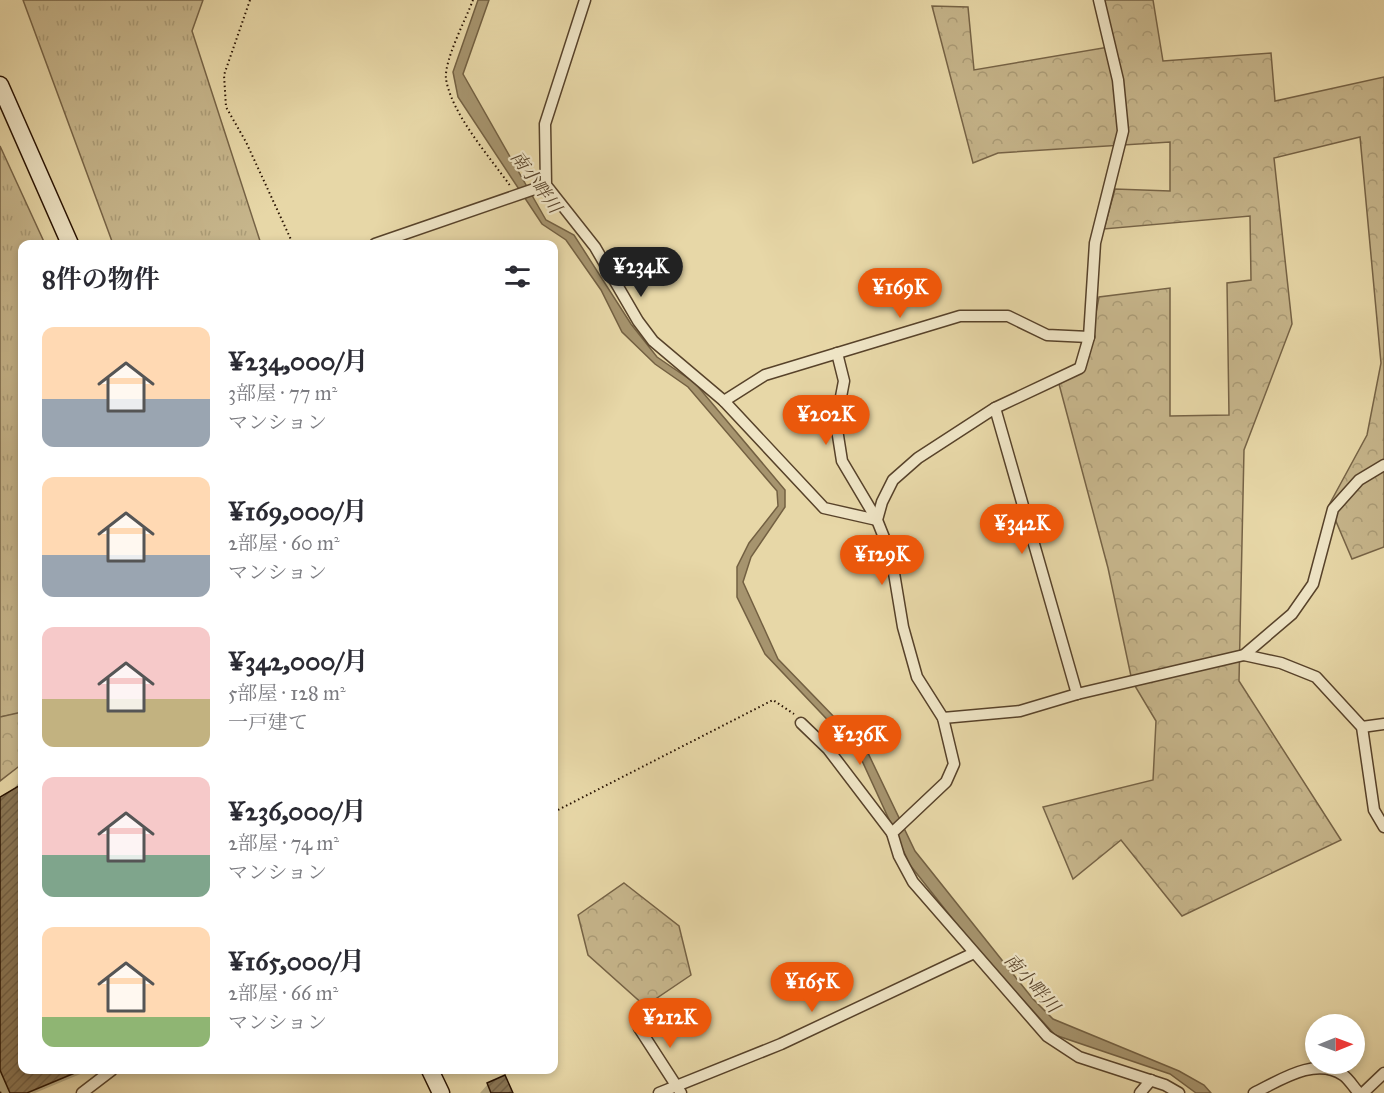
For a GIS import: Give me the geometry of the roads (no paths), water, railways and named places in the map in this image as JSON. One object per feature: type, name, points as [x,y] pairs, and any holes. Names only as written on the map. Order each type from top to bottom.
[{"type":"main road","points":[[0,85],[68,240]]},
{"type":"main road","points":[[432,1074],[441,1093]]},
{"type":"street","points":[[585,0],[545,124],[541,186],[595,248],[645,332],[724,401],[824,508],[877,520]]},
{"type":"street","points":[[877,520],[882,502],[893,480],[918,458],[995,408],[1080,368],[1089,337],[1095,243],[1123,131],[1118,80],[1099,0]]},
{"type":"street","points":[[386,240],[541,186]]},
{"type":"street","points":[[724,401],[765,375],[960,316],[1008,315],[1047,334],[1089,337]]},
{"type":"street","points":[[837,353],[844,381],[837,423],[842,461],[877,520],[891,555],[903,627],[917,677],[943,717],[954,764],[946,782],[892,833]]},
{"type":"street","points":[[995,408],[1077,694]]},
{"type":"street","points":[[1244,655],[1292,614],[1313,584],[1333,509],[1359,480],[1384,465]]},
{"type":"street","points":[[943,717],[1020,711],[1077,694],[1244,655],[1281,663],[1316,677],[1362,727],[1374,810],[1384,827]]},
{"type":"street","points":[[801,723],[828,749],[892,833],[899,856],[913,882],[1047,1036],[1079,1057],[1151,1080],[1179,1093]]},
{"type":"street","points":[[1362,727],[1384,724]]},
{"type":"street","points":[[659,1093],[679,1089],[781,1044],[974,953]]},
{"type":"street","points":[[639,1028],[679,1089]]},
{"type":"street","points":[[1254,1093],[1306,1069],[1320,1068],[1343,1075],[1361,1093],[1384,1073]]},
{"type":"street","points":[[81,1093],[107,1074]]},
{"type":"street","points":[[1140,1093],[1151,1080]]},
{"type":"water label","name":"南小畔川","points":[[536,182]]},
{"type":"water label","name":"南小畔川","points":[[1032,983]]}]
